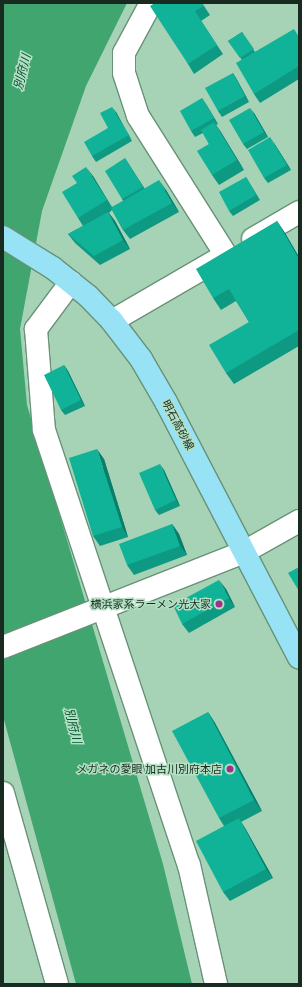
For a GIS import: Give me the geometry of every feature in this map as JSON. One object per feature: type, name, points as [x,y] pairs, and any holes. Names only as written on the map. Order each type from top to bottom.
[{"type":"main road","name":"明石高砂線","points":[[3,237],[53,268],[71,282],[112,321],[141,359],[166,402],[299,658]]},
{"type":"street","points":[[150,3],[124,53],[124,73],[138,116],[226,255]]},
{"type":"street","points":[[112,321],[299,212]]},
{"type":"street","points":[[71,282],[36,329],[38,370],[44,430],[189,865],[216,984]]},
{"type":"street","points":[[3,647],[244,552],[299,521]]},
{"type":"street","points":[[3,793],[57,984]]},
{"type":"water","name":"別府川","points":[[4,3],[127,3],[86,86],[42,211],[20,329],[27,405],[163,864],[192,984],[76,984],[3,716]]},
{"type":"building","points":[[155,3],[202,3],[204,6],[195,11],[217,45],[188,64],[150,6]]},
{"type":"building","points":[[294,29],[299,37],[299,66],[254,94],[236,63]]},
{"type":"building","points":[[242,32],[254,49],[240,58],[228,41]]},
{"type":"building","points":[[233,73],[245,96],[218,111],[205,88]]},
{"type":"building","points":[[202,98],[214,118],[191,131],[180,111]]},
{"type":"building","points":[[112,107],[129,135],[92,156],[84,142],[108,128],[100,113]]},
{"type":"building","points":[[250,108],[264,132],[243,144],[229,120]]},
{"type":"building","points":[[214,122],[237,160],[212,175],[197,151],[209,144],[201,130]]},
{"type":"building","points":[[270,137],[287,165],[264,178],[248,150]]},
{"type":"building","points":[[125,158],[143,187],[122,199],[105,171]]},
{"type":"building","points":[[86,167],[107,200],[78,218],[62,192],[77,183],[72,176]]},
{"type":"building","points":[[246,177],[256,195],[229,211],[219,192]]},
{"type":"building","points":[[159,180],[172,203],[123,230],[111,208]]},
{"type":"building","points":[[108,212],[123,240],[94,256],[68,234]]},
{"type":"building","points":[[277,221],[299,259],[299,330],[226,373],[209,345],[249,322],[229,289],[213,298],[196,269]]},
{"type":"building","points":[[64,365],[81,400],[61,410],[44,375]]},
{"type":"building","points":[[97,449],[122,527],[93,536],[69,458]]},
{"type":"building","points":[[160,464],[176,500],[155,510],[139,473]]},
{"type":"building","points":[[172,524],[180,546],[127,565],[119,544]]},
{"type":"building","points":[[299,567],[299,591],[288,573]]},
{"type":"building","points":[[219,580],[229,598],[182,624],[173,605]]},
{"type":"building","points":[[208,712],[254,800],[219,818],[172,731]]},
{"type":"building","points":[[239,818],[266,869],[223,892],[196,841]]},
{"type":"place","name":"横浜家系ラーメン光大家","points":[[219,604]]},
{"type":"place","name":"メガネの愛眼 加古川別府本店","points":[[230,769]]}]
